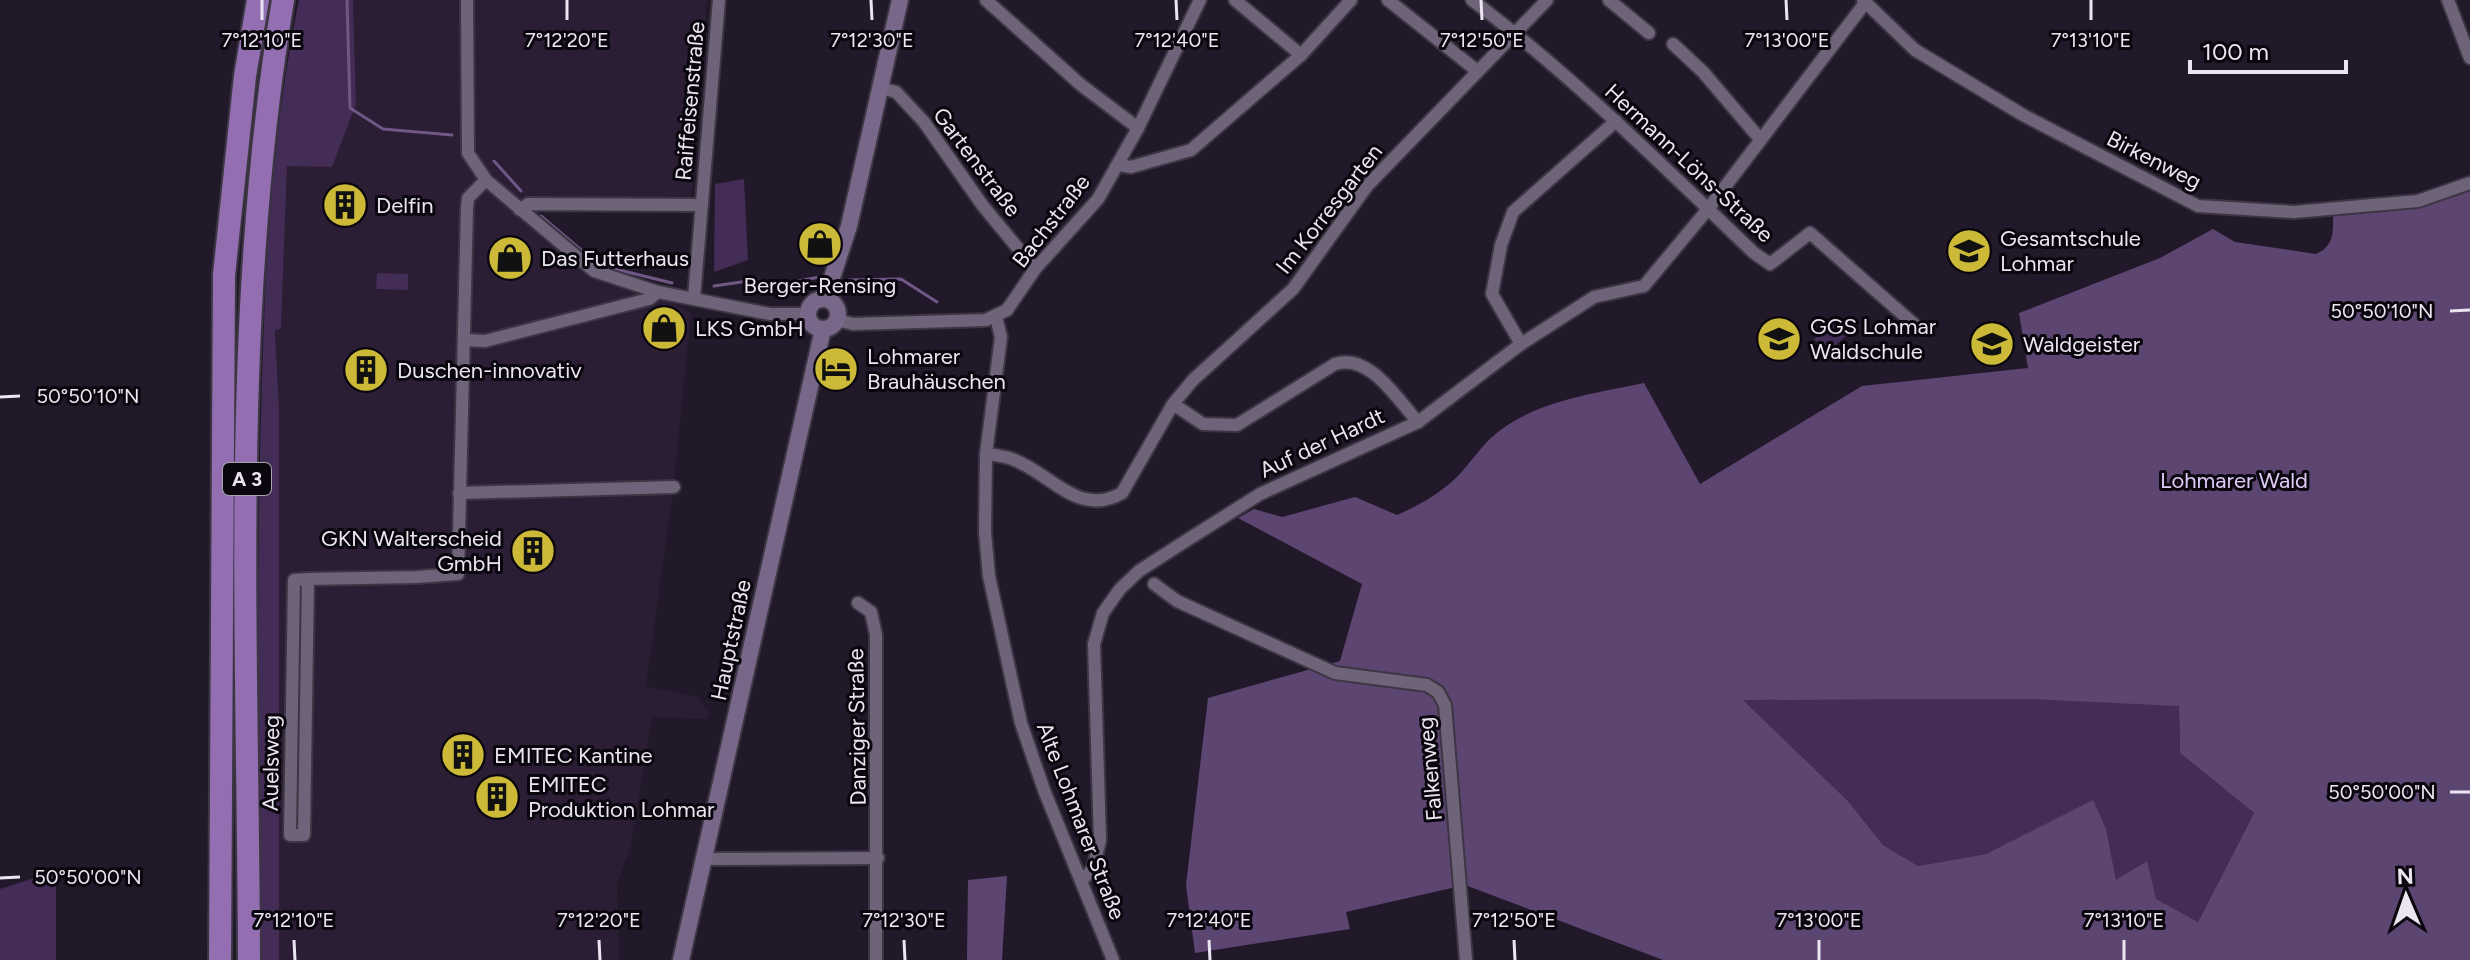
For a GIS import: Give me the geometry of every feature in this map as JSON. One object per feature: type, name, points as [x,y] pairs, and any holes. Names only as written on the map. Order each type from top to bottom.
[{"type":"highway","name":"A 3","points":[[220,960],[224,275],[238,134],[258,0]]},
{"type":"highway","name":"A 3","points":[[249,960],[247,338],[258,180],[283,0]]},
{"type":"main road","points":[[825,299],[835,306],[830,325],[812,324],[808,314],[812,303],[825,299],[834,278],[900,0]]},
{"type":"main road","name":"Hauptstraße","points":[[681,960],[830,325]]},
{"type":"street","points":[[467,0],[468,153],[486,180],[594,271],[658,292],[770,314],[808,314]]},
{"type":"street","name":"Raiffeisenstraße","points":[[694,298],[719,0]]},
{"type":"street","points":[[986,0],[1081,85],[1138,128]]},
{"type":"street","name":"Bachstraße","points":[[996,317],[1017,299],[1035,269],[1089,211],[1138,128],[1200,0]]},
{"type":"street","points":[[1235,0],[1301,55]]},
{"type":"street","points":[[1118,165],[1131,167],[1191,150],[1301,55],[1351,0]]},
{"type":"street","points":[[1388,0],[1476,70]]},
{"type":"street","name":"Hermann-Löns-Straße","points":[[1472,0],[1517,34],[1616,121],[1770,264],[1810,233],[1915,325]]},
{"type":"street","name":"Im Korresgarten","points":[[986,454],[1013,459],[1079,499],[1095,502],[1111,499],[1132,481],[1146,448],[1173,404],[1193,380],[1293,289],[1367,186],[1547,0]]},
{"type":"street","points":[[1609,0],[1649,33]]},
{"type":"street","points":[[2448,0],[2470,58]]},
{"type":"street","name":"Auf der Hardt","points":[[1082,880],[1093,869],[1100,840],[1094,644],[1103,613],[1120,589],[1139,571],[1260,494],[1418,422],[1521,344],[1594,297],[1644,286],[1708,209],[1864,2]]},
{"type":"street","name":"Birkenweg","points":[[1864,2],[1927,57],[2023,115],[2198,206],[2294,212],[2418,201],[2470,183]]},
{"type":"street","points":[[1673,44],[1703,72],[1760,139]]},
{"type":"street","name":"Gartenstraße","points":[[880,88],[896,92],[924,122],[983,206],[1035,269]]},
{"type":"street","points":[[1521,344],[1492,294],[1501,245],[1513,212],[1616,121]]},
{"type":"street","points":[[308,579],[458,574],[467,208],[468,198],[486,180]]},
{"type":"street","name":"Raiffeisenstraße","points":[[520,210],[528,204],[702,205]]},
{"type":"street","points":[[464,340],[485,341],[649,299],[658,292]]},
{"type":"street","points":[[830,325],[996,317]]},
{"type":"street","name":"Alte Lohmarer Straße","points":[[996,317],[1001,337],[986,454],[985,532],[989,576],[1021,723],[1044,790],[1113,960]]},
{"type":"street","points":[[1173,404],[1203,424],[1237,425],[1335,364],[1348,360],[1359,363],[1384,383],[1418,422]]},
{"type":"street","points":[[459,493],[674,487]]},
{"type":"street","name":"Auelsweg","points":[[308,579],[304,835],[290,835],[294,580],[308,579]]},
{"type":"street","name":"Falkenweg","points":[[1154,584],[1177,601],[1335,673],[1427,685],[1438,692],[1445,705],[1466,960]]},
{"type":"street","name":"Danziger Straße","points":[[858,603],[871,612],[876,635],[876,960]]},
{"type":"street","points":[[704,859],[878,858]]},
{"type":"shaded area","points":[[299,0],[353,0],[356,104],[332,167],[287,166],[281,329],[275,330],[279,409],[279,960],[259,960],[258,583],[263,341],[274,172],[288,58]]},
{"type":"shaded area","points":[[353,0],[707,0],[691,202],[523,200],[512,210],[600,280],[673,302],[691,313],[673,491],[646,686],[697,697],[709,712],[707,719],[652,717],[631,846],[617,884],[619,960],[279,960],[279,409],[275,329],[281,329],[287,166],[356,104]]},
{"type":"shaded area","points":[[744,179],[748,260],[714,272],[715,184]]},
{"type":"shaded area","points":[[377,273],[408,274],[408,290],[376,289]]},
{"type":"shaded area","points":[[1836,319],[1849,333],[1827,353],[1814,339]]},
{"type":"shaded area","points":[[2027,699],[2179,705],[2180,753],[2254,813],[2198,922],[2116,881],[2106,828],[2093,801],[1986,854],[1918,866],[1883,845],[1848,801],[1743,700]]},
{"type":"shaded area","points":[[56,871],[56,960],[0,960],[0,889]]},
{"type":"green space","name":"Lohmarer Wald","points":[[2470,191],[2470,960],[1663,960],[1465,885],[1346,912],[1350,929],[1195,953],[1186,885],[1208,698],[1340,661],[1362,584],[1238,518],[1254,509],[1282,517],[1355,497],[1397,515],[1445,487],[1492,437],[1525,415],[1584,395],[1644,383],[1700,484],[1862,386],[2028,368],[2019,313],[2160,258],[2213,229],[2235,242],[2316,254],[2330,242],[2333,213],[2394,210]],"holes":[[[2027,699],[2179,706],[2180,753],[2254,813],[2198,922],[2156,899],[2147,861],[2116,880],[2106,828],[2093,800],[1986,854],[1918,866],[1883,845],[1848,801],[1743,700]]]},
{"type":"green space","points":[[1007,876],[1002,960],[967,960],[968,880]]},
{"type":"waterway","points":[[347,0],[350,108],[383,129],[452,135]]},
{"type":"waterway","points":[[494,161],[521,191]]},
{"type":"waterway","points":[[541,216],[599,265],[672,283]]},
{"type":"waterway","points":[[755,281],[787,283],[820,277]]},
{"type":"waterway","points":[[849,280],[901,279],[937,302]]},
{"type":"waterway","points":[[714,286],[748,281]]},
{"type":"place","name":"Delfin","points":[[345,205]]},
{"type":"place","name":"Berger-Rensing","points":[[820,244]]},
{"type":"place","name":"Gesamtschule Lohmar","points":[[1969,251]]},
{"type":"place","name":"Das Futterhaus","points":[[510,258]]},
{"type":"place","name":"LKS GmbH","points":[[664,328]]},
{"type":"place","name":"GGS Lohmar Waldschule","points":[[1779,339]]},
{"type":"place","name":"Waldgeister","points":[[1992,344]]},
{"type":"place","name":"Lohmarer Brauhäuschen","points":[[836,369]]},
{"type":"place","name":"Duschen-innovativ","points":[[366,370]]},
{"type":"place","name":"GKN Walterscheid GmbH","points":[[533,551]]},
{"type":"place","name":"EMITEC Kantine","points":[[463,755]]},
{"type":"place","name":"EMITEC Produktion Lohmar","points":[[497,797]]}]
